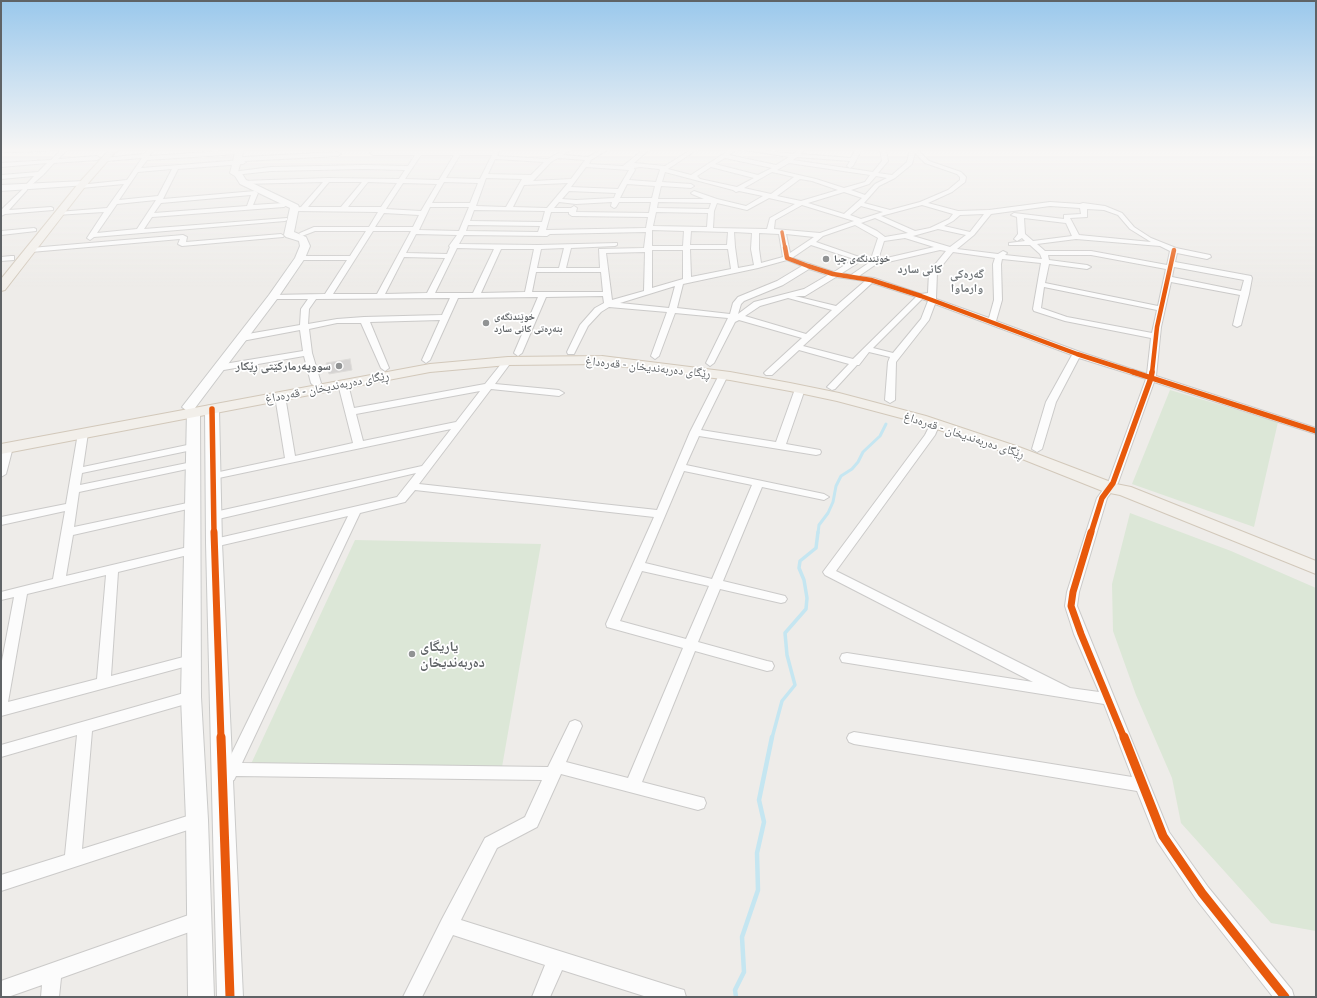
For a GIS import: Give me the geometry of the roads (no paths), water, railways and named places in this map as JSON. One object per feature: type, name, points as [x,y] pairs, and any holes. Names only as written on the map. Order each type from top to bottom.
[{"type":"main road","points":[[1,270],[6,258],[37,231],[68,196]]},
{"type":"main road","points":[[1,287],[31,250],[37,231]]},
{"type":"main road","points":[[3,446],[191,410],[316,383],[382,371],[426,360],[513,357],[572,352],[655,356],[710,363],[769,373],[808,386],[890,400],[969,424],[1037,449],[1116,487]]},
{"type":"main road","name":"ڕێگای دەربەندیخان - قەرەداغ","points":[[3,446],[83,433],[191,410],[212,409],[343,384],[382,371],[430,368],[513,357],[602,360],[808,386],[868,405],[934,423],[1014,450],[1116,487],[1316,568]]},
{"type":"street","points":[[2,213],[19,196]]},
{"type":"street","points":[[86,246],[118,196]]},
{"type":"street","points":[[139,231],[161,196]]},
{"type":"street","points":[[114,202],[207,196]]},
{"type":"street","points":[[249,208],[255,196]]},
{"type":"street","points":[[267,196],[293,207]]},
{"type":"street","points":[[201,997],[197,820],[191,697],[191,410],[218,368],[273,297],[300,258],[305,246],[293,235],[285,219],[288,207],[293,207],[307,196]]},
{"type":"street","points":[[343,209],[355,196]]},
{"type":"street","points":[[328,296],[391,196]]},
{"type":"street","points":[[380,295],[432,196]]},
{"type":"street","points":[[430,295],[453,246],[466,223],[476,196]]},
{"type":"street","points":[[510,208],[518,196]]},
{"type":"street","points":[[528,295],[533,270],[542,247],[549,209],[562,196]]},
{"type":"street","points":[[608,304],[603,248],[608,230],[610,214],[618,196]]},
{"type":"street","points":[[648,292],[649,229],[655,196]]},
{"type":"street","points":[[691,196],[691,201]]},
{"type":"street","points":[[704,196],[715,201]]},
{"type":"street","points":[[558,200],[576,202],[616,200],[715,201],[747,208],[770,196],[846,215],[881,235],[882,239],[873,263]]},
{"type":"street","points":[[770,231],[772,220],[801,203],[827,196]]},
{"type":"street","points":[[846,215],[866,197],[862,196]]},
{"type":"street","points":[[923,209],[943,196]]},
{"type":"street","points":[[710,229],[711,211],[715,201]]},
{"type":"street","points":[[576,202],[572,214],[711,211]]},
{"type":"street","points":[[1,204],[11,203]]},
{"type":"street","points":[[860,204],[890,212]]},
{"type":"street","points":[[882,239],[915,234],[938,227],[956,215],[1050,204],[1105,208],[1115,211],[1125,218],[1132,228],[1164,246],[1174,250],[1207,257]]},
{"type":"street","points":[[427,205],[573,210]]},
{"type":"street","points":[[1076,237],[1067,221],[1066,216],[1085,216],[1083,206]]},
{"type":"street","points":[[150,215],[231,209],[293,207],[423,213]]},
{"type":"street","points":[[293,207],[293,235]]},
{"type":"street","points":[[572,352],[584,325],[598,310],[608,304],[684,281],[758,266],[784,259],[821,235],[875,216],[906,208],[923,209],[975,220]]},
{"type":"street","points":[[1022,208],[1034,218]]},
{"type":"street","points":[[224,224],[231,209]]},
{"type":"street","points":[[2,213],[108,210]]},
{"type":"street","points":[[890,400],[892,370],[895,356],[925,320],[932,297],[933,272],[951,250],[972,234],[975,220],[987,212],[1067,221]]},
{"type":"street","points":[[875,216],[915,234]]},
{"type":"street","points":[[1020,216],[1022,235],[1042,253],[1046,259],[1037,309],[1065,319],[1156,336]]},
{"type":"street","points":[[92,235],[285,219]]},
{"type":"street","points":[[466,223],[544,231]]},
{"type":"street","points":[[188,227],[182,244],[293,235],[314,229],[461,232],[688,228],[770,231],[821,235]]},
{"type":"street","points":[[938,227],[972,234]]},
{"type":"street","points":[[655,356],[684,281],[688,228]]},
{"type":"street","points":[[732,230],[731,247],[735,271]]},
{"type":"street","points":[[1,233],[37,231]]},
{"type":"street","points":[[756,231],[755,249],[758,266]]},
{"type":"street","points":[[782,232],[784,259],[795,273]]},
{"type":"street","points":[[992,322],[998,300],[997,264],[999,257],[1022,235]]},
{"type":"street","points":[[905,236],[951,250],[1087,267]]},
{"type":"street","points":[[1011,244],[1076,237],[1164,246]]},
{"type":"street","points":[[31,250],[183,238]]},
{"type":"street","points":[[809,242],[873,263]]},
{"type":"street","points":[[853,277],[873,263],[960,244]]},
{"type":"street","points":[[453,246],[568,246],[603,248],[731,247]]},
{"type":"street","points":[[562,270],[568,246]]},
{"type":"street","points":[[476,295],[498,247]]},
{"type":"street","points":[[1174,250],[1156,336],[1151,378],[1116,487],[1102,498],[1073,592],[1072,606],[1081,634],[1109,699],[1163,836],[1202,893],[1285,997]]},
{"type":"street","points":[[1042,253],[1091,253],[1248,278],[1237,325]]},
{"type":"street","points":[[401,255],[448,256]]},
{"type":"street","points":[[300,258],[351,258]]},
{"type":"street","points":[[784,259],[833,274],[872,280],[922,296],[932,297],[992,322],[1077,354],[1316,431]]},
{"type":"street","points":[[795,299],[833,274],[860,259]]},
{"type":"street","points":[[710,363],[734,318],[735,305],[739,301],[780,283],[808,266]]},
{"type":"street","points":[[533,270],[605,270]]},
{"type":"street","points":[[1168,279],[1245,294]]},
{"type":"street","points":[[769,373],[838,309],[872,280]]},
{"type":"street","points":[[1041,284],[1161,309]]},
{"type":"street","points":[[734,318],[757,304],[807,291]]},
{"type":"street","points":[[273,297],[608,294]]},
{"type":"street","points":[[426,360],[455,295]]},
{"type":"street","points":[[214,543],[401,500],[459,424],[513,357],[543,295]]},
{"type":"street","points":[[314,296],[305,309],[304,326],[308,353],[316,383]]},
{"type":"street","points":[[787,296],[838,309]]},
{"type":"street","points":[[780,446],[808,386],[856,363],[867,349],[922,296]]},
{"type":"street","points":[[608,304],[734,318],[809,336]]},
{"type":"street","points":[[242,338],[337,321],[445,317]]},
{"type":"street","points":[[364,319],[382,371]]},
{"type":"street","points":[[798,347],[856,363]]},
{"type":"street","points":[[867,349],[895,356]]},
{"type":"street","points":[[218,368],[308,353]]},
{"type":"street","points":[[1037,449],[1051,402],[1077,354]]},
{"type":"street","points":[[724,375],[695,432],[639,566],[612,624],[766,666]]},
{"type":"street","points":[[343,384],[359,445]]},
{"type":"street","points":[[350,412],[490,386],[559,393]]},
{"type":"street","points":[[280,396],[290,459]]},
{"type":"street","points":[[212,409],[214,543],[226,775],[230,997]]},
{"type":"street","points":[[934,423],[930,435],[829,572],[1068,693]]},
{"type":"street","points":[[214,476],[459,424]]},
{"type":"street","points":[[695,432],[816,452]]},
{"type":"street","points":[[59,583],[83,433]]},
{"type":"street","points":[[1,474],[3,446]]},
{"type":"street","points":[[77,471],[192,456]]},
{"type":"street","points":[[74,490],[192,456]]},
{"type":"street","points":[[680,467],[824,496]]},
{"type":"street","points":[[214,516],[426,468]]},
{"type":"street","points":[[632,786],[758,483]]},
{"type":"street","points":[[412,486],[661,514]]},
{"type":"street","points":[[67,532],[192,505]]},
{"type":"street","points":[[1,521],[71,506]]},
{"type":"street","points":[[226,775],[356,510]]},
{"type":"street","points":[[1,596],[192,550]]},
{"type":"street","points":[[639,566],[781,599]]},
{"type":"street","points":[[104,683],[112,570]]},
{"type":"street","points":[[1,704],[6,652],[21,591]]},
{"type":"street","points":[[192,601],[216,595]]},
{"type":"street","points":[[848,658],[1109,699]]},
{"type":"street","points":[[1,710],[191,660]]},
{"type":"street","points":[[1,751],[191,697]]},
{"type":"street","points":[[412,997],[448,924],[491,843],[531,822],[575,726]]},
{"type":"street","points":[[72,860],[85,727]]},
{"type":"street","points":[[854,738],[1143,785]]},
{"type":"street","points":[[226,775],[554,770],[632,786],[698,803]]},
{"type":"street","points":[[1,883],[197,820]]},
{"type":"street","points":[[1,990],[200,920]]},
{"type":"street","points":[[448,924],[673,996]]},
{"type":"street","points":[[541,997],[557,959]]},
{"type":"street","points":[[50,997],[52,972]]},
{"type":"waterway","points":[[818,533],[819,525],[828,513],[833,502],[836,486],[841,476],[852,469],[858,462],[863,452],[880,436],[886,424]]},
{"type":"waterway","points":[[772,738],[782,701],[795,685],[787,655],[785,633],[806,609],[807,598],[804,580],[799,568],[800,561],[816,548],[818,532]]},
{"type":"waterway","points":[[736,997],[735,990],[744,972],[742,937],[758,890],[757,853],[764,822],[759,800],[772,737]]},
{"type":"place","name":"خوێندنگەی چیا","points":[[826,259]]},
{"type":"place","name":"خوێندنگەی بنەڕەتی کانی سارد","points":[[486,323]]},
{"type":"place","name":"سووپەرمارکێتی ڕێکار","points":[[339,366]]},
{"type":"place","name":"یاریگاى ده‌ربه‌ندیخان","points":[[412,654]]},
{"type":"district","name":"کانی سارد","points":[[920,269]]},
{"type":"district","name":"گەرەکی وارماوا","points":[[967,281]]}]
